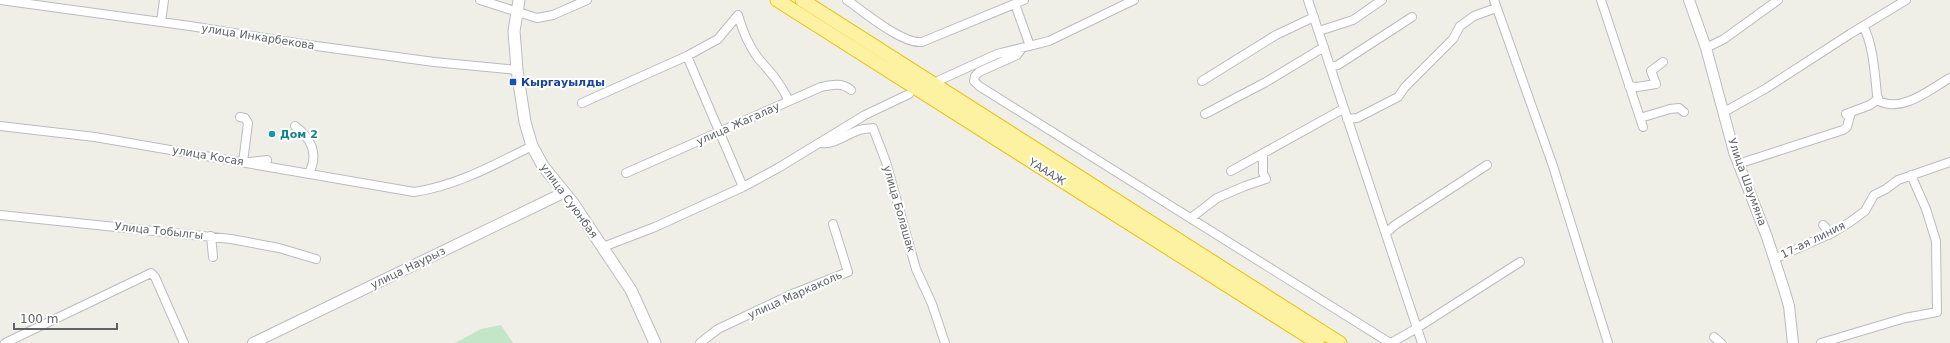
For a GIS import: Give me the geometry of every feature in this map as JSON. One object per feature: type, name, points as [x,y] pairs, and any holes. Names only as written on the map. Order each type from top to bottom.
[{"type":"highway","name":"ҮАААЖ","points":[[777,0],[1318,343]]},
{"type":"highway","name":"ҮАААЖ","points":[[802,0],[1340,343]]},
{"type":"main road","name":"улица Суюнбая","points":[[519,0],[514,31],[517,70],[525,122],[532,146],[543,166],[563,193],[573,203],[631,290],[655,343]]},
{"type":"street","name":"улица Инкарбекова","points":[[0,0],[434,62],[517,70]]},
{"type":"street","points":[[161,22],[164,0]]},
{"type":"street","points":[[480,0],[537,18],[548,16],[587,0]]},
{"type":"street","points":[[847,0],[899,35],[915,43],[922,42],[1024,0]]},
{"type":"street","points":[[940,80],[997,54],[1049,41],[1134,0]]},
{"type":"street","points":[[1308,0],[1422,343]]},
{"type":"street","points":[[1319,31],[1354,20],[1382,0]]},
{"type":"street","points":[[1601,0],[1643,127]]},
{"type":"street","name":"Улица Шаумяна","points":[[1689,0],[1706,48],[1738,164],[1774,259],[1789,306],[1793,343]]},
{"type":"street","points":[[1706,48],[1724,39],[1778,0]]},
{"type":"street","points":[[1724,112],[1799,68],[1906,0]]},
{"type":"street","points":[[1015,4],[1026,47]]},
{"type":"street","points":[[1347,119],[1357,118],[1398,97],[1405,87],[1453,39],[1465,22],[1495,4],[1550,159],[1608,343]]},
{"type":"street","points":[[582,103],[688,56],[718,39],[738,15],[741,26],[758,57],[775,75],[790,101]]},
{"type":"street","points":[[1202,81],[1276,35],[1314,17]]},
{"type":"street","points":[[1330,67],[1338,65],[1412,17]]},
{"type":"street","points":[[1863,26],[1869,45],[1878,99]]},
{"type":"street","points":[[1026,47],[1017,55],[979,72],[975,76],[974,81],[979,86],[1390,343],[1417,328],[1520,262]]},
{"type":"street","points":[[1206,114],[1266,82],[1324,47]]},
{"type":"street","points":[[688,56],[743,187]]},
{"type":"street","points":[[1629,86],[1637,87],[1656,84],[1651,71],[1663,62]]},
{"type":"street","points":[[1878,99],[1890,105],[1902,104],[1950,78]]},
{"type":"street","name":"улица Жагалау","points":[[626,172],[821,87],[834,84],[847,86],[851,90]]},
{"type":"street","points":[[603,247],[655,227],[743,187],[778,168],[865,115],[909,94]]},
{"type":"street","points":[[1738,164],[1843,130],[1847,127],[1847,114],[1870,105],[1878,99]]},
{"type":"street","points":[[1640,118],[1670,108],[1679,108],[1684,112]]},
{"type":"street","points":[[1231,170],[1263,154],[1343,109]]},
{"type":"street","points":[[240,117],[245,118],[248,123],[245,162],[267,160]]},
{"type":"street","name":"улица Косая","points":[[0,126],[95,137],[245,162],[275,169],[309,173],[382,188],[414,192],[441,186],[466,177],[532,146]]},
{"type":"street","points":[[295,126],[308,138],[314,149],[313,165],[309,173]]},
{"type":"street","name":"улица Болашак","points":[[820,142],[826,143],[865,128],[873,128],[886,162],[916,269],[932,304],[945,343]]},
{"type":"street","points":[[1191,218],[1217,198],[1244,186],[1266,179],[1263,173],[1263,154]]},
{"type":"street","name":"17-ая линия","points":[[1774,259],[1829,235],[1865,210],[1874,195],[1886,189],[1898,180],[1950,162]]},
{"type":"street","points":[[1386,233],[1395,224],[1488,165]]},
{"type":"street","points":[[1820,343],[1905,318],[1937,312],[1936,241],[1926,210],[1911,175]]},
{"type":"street","name":"улица Наурыз","points":[[253,343],[563,193]]},
{"type":"street","name":"Улица Тобылгы","points":[[0,215],[211,236],[273,247],[316,259]]},
{"type":"street","name":"улица Маркаколь","points":[[700,343],[718,330],[790,295],[848,272],[833,224]]},
{"type":"street","points":[[1823,225],[1829,235]]},
{"type":"street","points":[[211,236],[213,257]]},
{"type":"street","points":[[5,343],[151,273],[154,276],[184,343]]},
{"type":"street","points":[[1714,337],[1721,343]]},
{"type":"green space","points":[[501,325],[513,343],[455,343],[481,329]]},
{"type":"place","name":"Кыргауылды","points":[[513,82]]},
{"type":"place","name":"Дом 2","points":[[272,134]]}]
